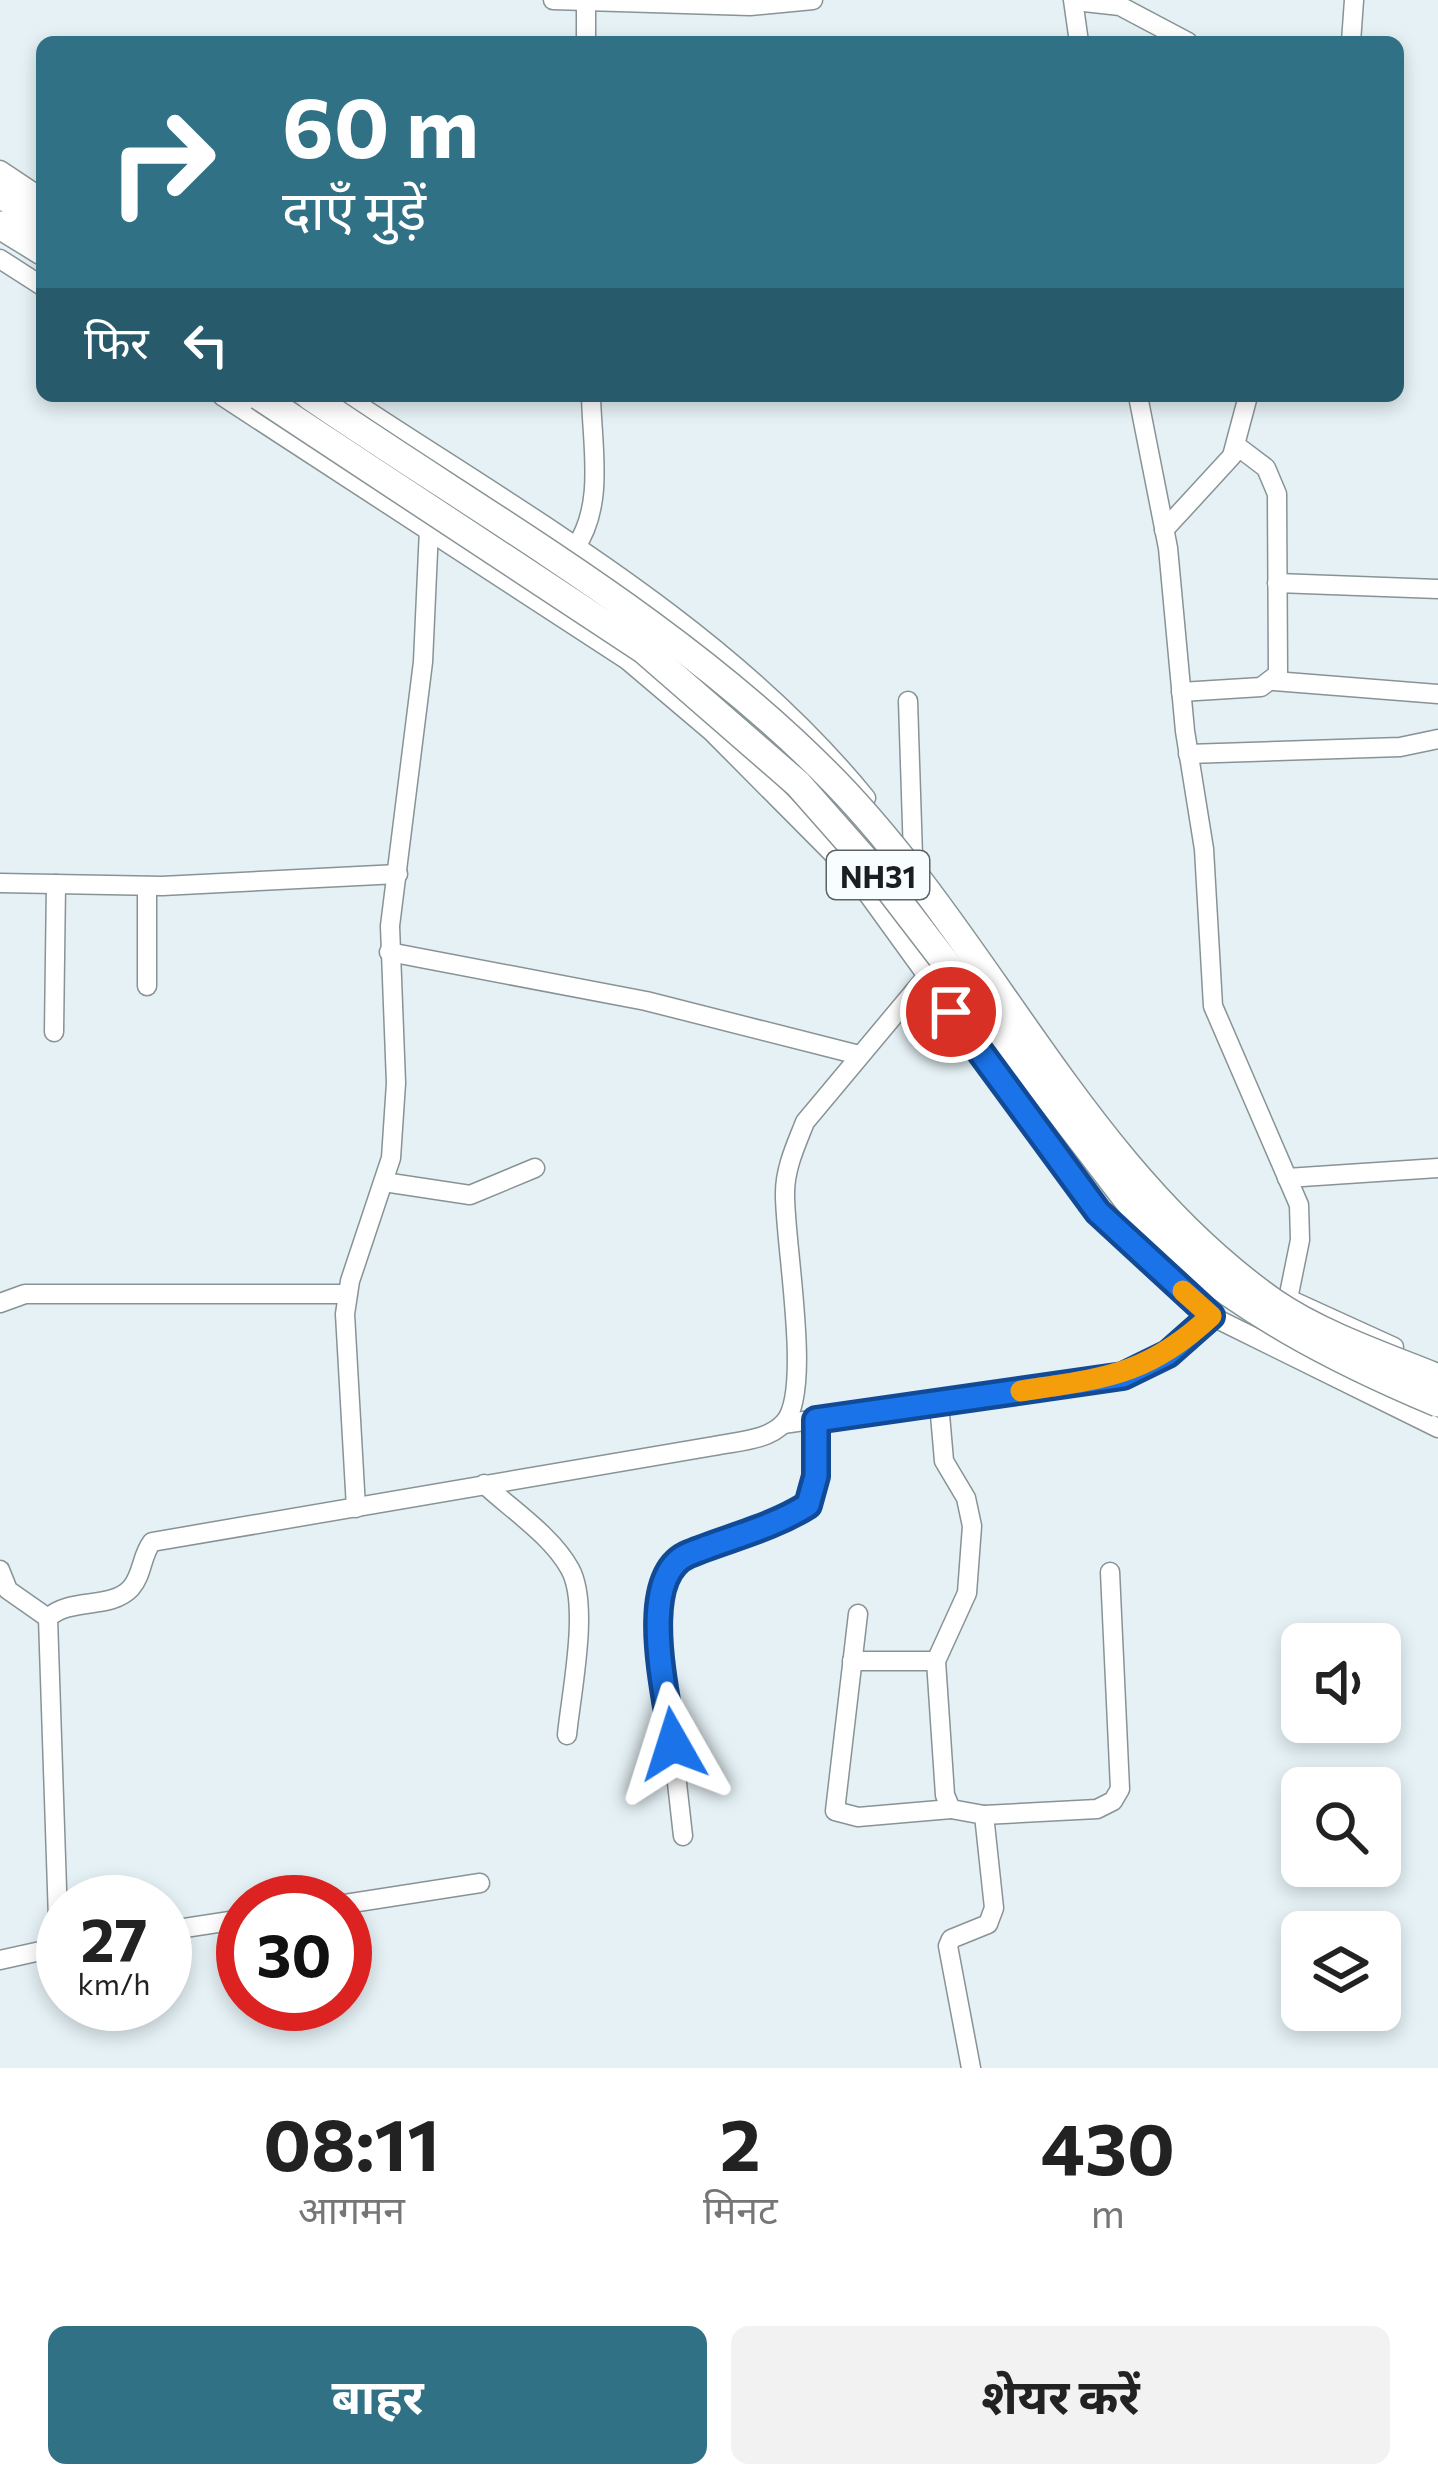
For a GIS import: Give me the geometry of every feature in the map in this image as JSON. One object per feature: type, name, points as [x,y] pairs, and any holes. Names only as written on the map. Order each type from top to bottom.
[{"type":"highway","points":[[0,194],[36,217]]},
{"type":"highway","points":[[0,224],[36,247]]},
{"type":"highway","name":"NH31","points":[[268,402],[566,594],[699,694],[798,784],[880,877],[1153,1233],[1208,1282],[1264,1320],[1438,1403]]},
{"type":"highway","name":"NH31","points":[[319,402],[650,622],[747,699],[836,784],[907,866],[1063,1085],[1179,1223],[1277,1305],[1438,1378]]},
{"type":"street","points":[[553,0],[750,6],[813,0]]},
{"type":"street","points":[[586,0],[586,36]]},
{"type":"street","points":[[1351,36],[1354,0]]},
{"type":"street","points":[[1078,36],[1074,1],[1120,6],[1177,36]]},
{"type":"street","points":[[0,170],[36,194]]},
{"type":"street","points":[[0,259],[36,282]]},
{"type":"street","points":[[231,402],[627,660],[712,732],[854,875],[1098,1212],[1211,1316],[1438,1428]]},
{"type":"street","points":[[354,402],[575,548],[729,659],[791,713],[913,856],[1105,1119],[1194,1221],[1288,1299],[1438,1367]]},
{"type":"street","points":[[575,548],[592,517],[591,402]]},
{"type":"street","points":[[1139,402],[1164,530],[1185,731],[1204,849],[1213,1006],[1287,1178],[1301,1222],[1288,1299]]},
{"type":"street","points":[[1164,530],[1237,446],[1247,402]]},
{"type":"street","points":[[1237,446],[1273,478],[1274,681]]},
{"type":"street","points":[[356,1508],[347,1294],[384,1182],[396,1106],[389,952],[423,662],[428,529]]},
{"type":"street","points":[[1277,583],[1438,590]]},
{"type":"street","points":[[1182,695],[1274,681],[1438,694]]},
{"type":"street","points":[[908,701],[913,856]]},
{"type":"street","points":[[1188,754],[1400,747],[1438,739]]},
{"type":"street","points":[[0,883],[147,886],[398,874]]},
{"type":"street","points":[[54,1032],[56,884]]},
{"type":"street","points":[[147,886],[147,986]]},
{"type":"street","points":[[48,1618],[58,1609],[118,1597],[131,1588],[152,1542],[769,1435],[783,1424],[796,1390],[787,1169],[806,1122],[928,980],[965,927]]},
{"type":"street","points":[[389,952],[646,1000],[859,1055]]},
{"type":"street","points":[[384,1182],[470,1195],[536,1168]]},
{"type":"street","points":[[1287,1178],[1438,1168]]},
{"type":"street","points":[[3,1294],[347,1294]]},
{"type":"street","points":[[783,1424],[1123,1376],[1168,1354],[1211,1316]]},
{"type":"street","points":[[939,1403],[944,1461],[966,1498],[972,1526],[967,1593],[936,1661],[945,1795],[951,1808]]},
{"type":"street","points":[[683,1836],[657,1605],[661,1580],[682,1557],[808,1505],[816,1476],[816,1420]]},
{"type":"street","points":[[484,1484],[557,1550],[574,1578],[578,1610],[567,1735]]},
{"type":"street","points":[[0,1570],[8,1590],[48,1618]]},
{"type":"street","points":[[858,1614],[835,1810],[858,1817],[951,1808],[984,1815],[1097,1809],[1120,1790],[1110,1572]]},
{"type":"street","points":[[48,1618],[57,1875]]},
{"type":"street","points":[[852,1660],[936,1661]]},
{"type":"street","points":[[971,2068],[948,1946],[951,1939],[993,1917],[984,1815]]},
{"type":"street","points":[[372,1900],[480,1883]]},
{"type":"street","points":[[0,1960],[36,1952]]},
{"type":"slow traffic","points":[[1021,1391],[1123,1376],[1168,1354],[1211,1316],[1183,1291]]},
{"type":"route","points":[[673,1744],[657,1605],[661,1580],[667,1568],[682,1557],[808,1505],[816,1476],[816,1420],[1123,1376],[1168,1354],[1211,1316],[1098,1212],[951,1012]]}]
